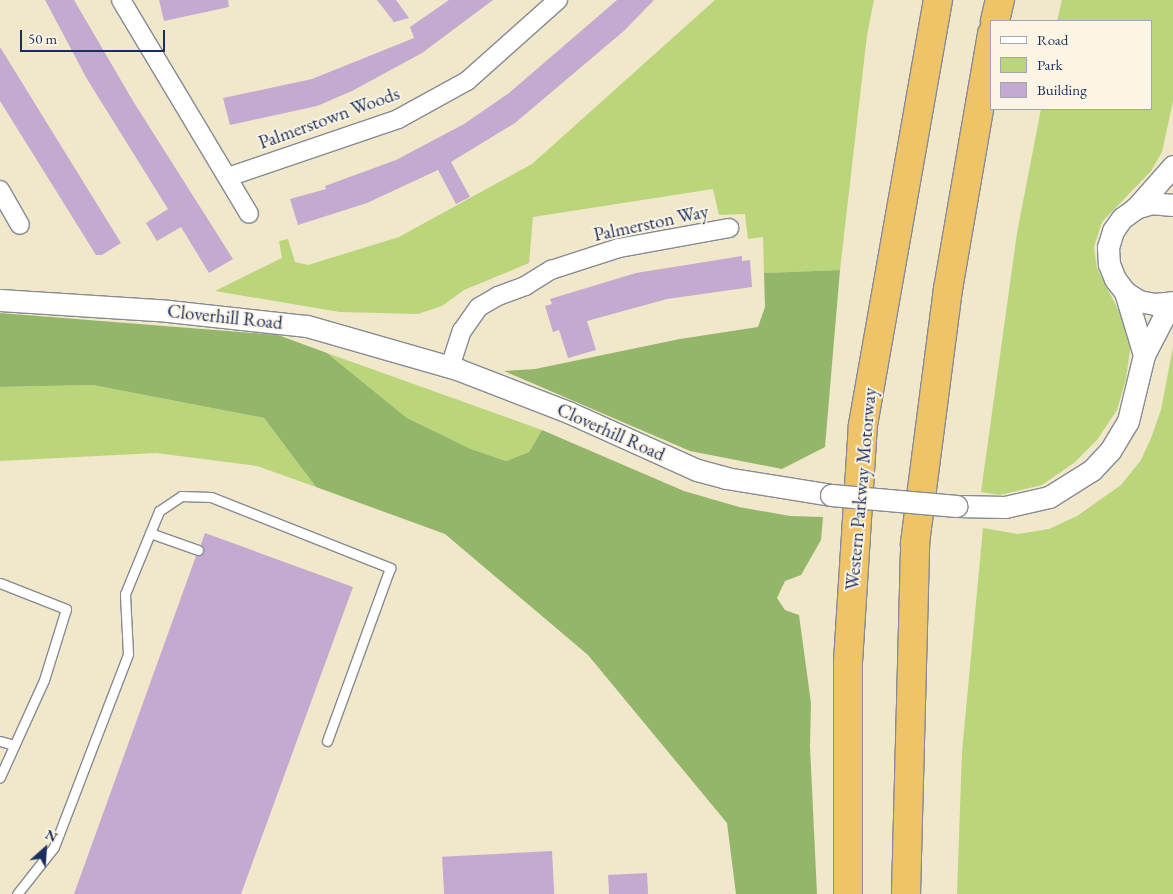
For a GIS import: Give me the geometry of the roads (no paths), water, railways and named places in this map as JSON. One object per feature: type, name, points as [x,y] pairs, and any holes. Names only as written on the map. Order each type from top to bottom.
[{"type":"highway","name":"Western Parkway Motorway","points":[[848,894],[848,662],[863,425],[938,0]]},
{"type":"highway","points":[[995,20],[1000,0]]},
{"type":"highway","points":[[906,894],[915,543],[948,289],[990,46]]},
{"type":"street","points":[[121,0],[249,214]]},
{"type":"street","name":"Palmerstown Woods","points":[[228,177],[407,114],[467,81],[558,0]]},
{"type":"street","points":[[1172,303],[1139,301],[1125,292],[1114,280],[1108,264],[1108,247],[1118,224],[1136,208],[1173,166]]},
{"type":"street","points":[[0,190],[20,225]]},
{"type":"street","points":[[1136,208],[1152,203],[1173,205]]},
{"type":"street","name":"Palmerston Way","points":[[450,367],[462,331],[479,307],[498,296],[525,286],[551,270],[619,248],[729,228]]},
{"type":"street","points":[[1125,292],[1144,355]]},
{"type":"street","name":"Cloverhill Road","points":[[0,300],[158,310],[308,326],[450,367],[568,412],[696,470],[726,478],[831,496],[958,506],[1005,507],[1049,497],[1092,470],[1110,451],[1128,421],[1144,355],[1172,303]]},
{"type":"lane","points":[[18,894],[54,847],[128,654],[125,594],[159,511],[181,496],[211,498],[390,568],[327,741]]},
{"type":"lane","points":[[150,533],[198,550]]},
{"type":"lane","points":[[0,583],[66,609],[44,680],[0,777]]},
{"type":"lane","points":[[0,741],[14,746]]}]
